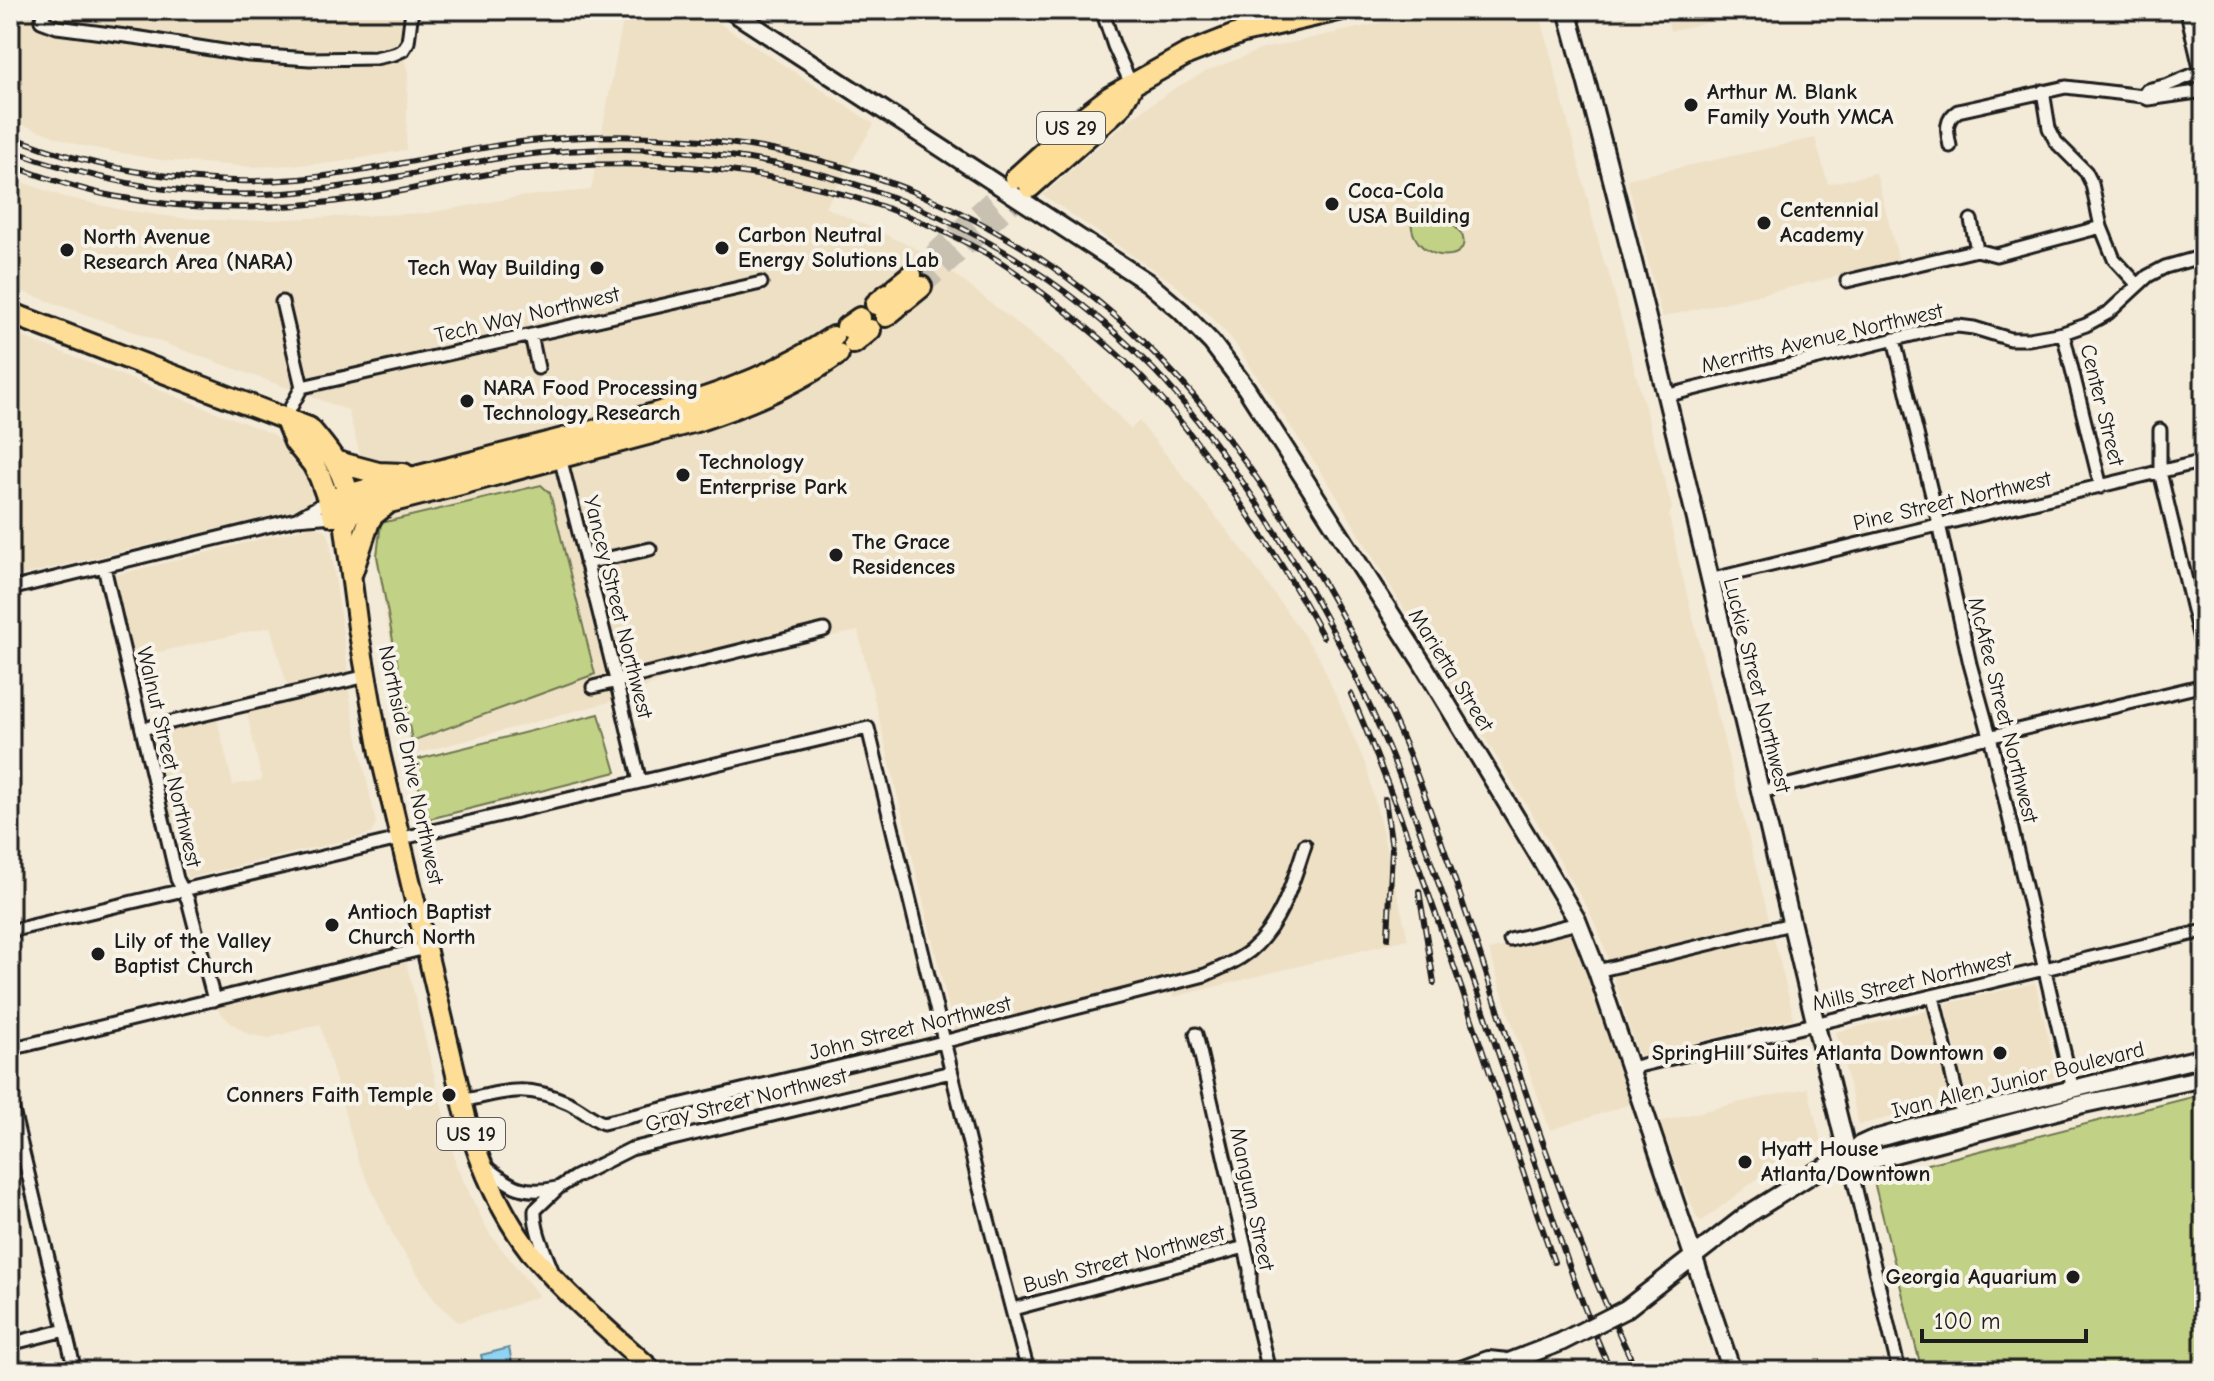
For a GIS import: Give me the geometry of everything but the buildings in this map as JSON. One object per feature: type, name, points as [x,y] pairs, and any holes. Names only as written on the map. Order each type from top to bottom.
[{"type":"highway","name":"US 29","points":[[1024,190],[1080,120],[1110,97],[1215,42],[1243,32],[1338,10]]},
{"type":"highway","name":"Northside Drive Northwest","points":[[10,313],[309,428],[337,462],[342,510]]},
{"type":"highway","points":[[342,510],[431,474],[727,411],[783,386],[877,313]]},
{"type":"highway","name":"Northside Drive Northwest","points":[[285,418],[295,442],[342,510]]},
{"type":"highway","points":[[342,510],[391,501],[558,449]]},
{"type":"highway","points":[[337,462],[378,473],[431,474]]},
{"type":"highway","points":[[352,572],[369,521],[391,501]]},
{"type":"main road","name":"Marietta Street","points":[[730,10],[1024,190],[1147,282],[1181,311],[1230,365],[1421,661],[1578,923],[1732,1371]]},
{"type":"main road","name":"Luckie Street Northwest","points":[[1567,10],[1665,396],[1848,1156]]},
{"type":"main road","points":[[2189,10],[2204,79]]},
{"type":"main road","name":"Northside Drive Northwest","points":[[342,510],[380,753],[469,1129],[502,1208],[537,1260],[569,1294],[653,1371]]},
{"type":"main road","name":"Ivan Allen Junior Boulevard","points":[[1458,1371],[1488,1360],[1504,1367],[1626,1309],[1747,1215],[1871,1140],[2204,1057]]},
{"type":"main road","name":"Ivan Allen Junior Boulevard","points":[[1848,1156],[1864,1162],[2079,1105],[2204,1078]]},
{"type":"street","points":[[43,16],[57,27],[249,55],[310,59],[375,58],[403,50],[408,42],[412,10]]},
{"type":"street","points":[[1102,10],[1132,86]]},
{"type":"street","points":[[1950,146],[1947,122],[1958,111],[2066,87],[2143,96],[2147,90],[2169,90],[2192,75],[2204,79]]},
{"type":"street","points":[[2043,91],[2049,128],[2056,142],[2086,172],[2092,184],[2101,227],[2114,259],[2138,285]]},
{"type":"street","points":[[1971,220],[1977,250]]},
{"type":"street","points":[[1847,281],[1977,250],[1996,255],[2101,227]]},
{"type":"street","name":"Merritts Avenue Northwest","points":[[1665,396],[1940,328],[1974,328],[2010,339],[2063,333],[2108,313],[2148,276],[2165,267],[2204,256]]},
{"type":"street","name":"Tech Way Northwest","points":[[302,387],[761,283]]},
{"type":"street","points":[[282,302],[302,387],[285,418]]},
{"type":"street","name":"Center Street","points":[[2063,333],[2101,487]]},
{"type":"street","points":[[531,335],[538,368]]},
{"type":"street","name":"McAfee Street Northwest","points":[[1894,339],[2073,1090]]},
{"type":"street","points":[[2160,430],[2160,472],[2204,656]]},
{"type":"street","name":"Yancey Street Northwest","points":[[558,449],[640,782]]},
{"type":"street","name":"Pine Street Northwest","points":[[1709,580],[2204,461]]},
{"type":"street","points":[[10,589],[342,510]]},
{"type":"street","points":[[586,563],[650,549]]},
{"type":"street","name":"Walnut Street Northwest","points":[[104,567],[177,879],[188,900],[214,1000]]},
{"type":"street","points":[[593,687],[824,630]]},
{"type":"street","points":[[142,729],[367,676]]},
{"type":"street","points":[[1760,792],[2204,685]]},
{"type":"street","points":[[10,931],[868,728],[980,1189],[1028,1371]]},
{"type":"street","name":"John Street Northwest","points":[[463,1101],[522,1089],[541,1092],[571,1104],[603,1123],[1205,975],[1251,950],[1265,935],[1288,895],[1305,845]]},
{"type":"street","points":[[1510,940],[1578,923]]},
{"type":"street","points":[[1597,971],[1791,924]]},
{"type":"street","name":"Mills Street Northwest","points":[[1630,1068],[2204,931]]},
{"type":"street","points":[[10,1049],[426,948]]},
{"type":"street","points":[[1933,997],[1962,1116]]},
{"type":"street","name":"Mangum Street","points":[[1196,1034],[1250,1269],[1250,1292],[1269,1371]]},
{"type":"street","name":"Gray Street Northwest","points":[[558,1188],[631,1149],[951,1072]]},
{"type":"street","points":[[11,1105],[75,1371]]},
{"type":"street","name":"Luckie Street Northwest","points":[[1848,1156],[1897,1371]]},
{"type":"street","points":[[482,1164],[517,1188],[530,1191],[558,1188]]},
{"type":"street","points":[[555,1277],[540,1236],[535,1210],[558,1188]]},
{"type":"street","name":"Bush Street Northwest","points":[[1013,1309],[1245,1247]]},
{"type":"street","points":[[10,1344],[65,1330]]},
{"type":"shaded area","points":[[10,10],[405,10],[400,45],[408,71],[406,150],[333,163],[255,167],[160,160],[78,145],[10,120]]},
{"type":"shaded area","points":[[625,10],[695,10],[874,124],[825,207],[917,249],[1061,358],[1131,429],[1139,421],[1246,554],[1319,657],[1367,768],[1408,939],[1173,997],[1168,979],[955,1033],[858,631],[695,663],[628,697],[411,755],[375,557],[378,521],[348,410],[10,287],[10,178],[64,197],[122,210],[181,218],[240,221],[428,213],[518,197],[591,190]]},
{"type":"shaded area","points":[[1439,10],[1539,10],[1604,263],[1672,508],[1669,515],[1680,567],[1794,1018],[1641,1056],[1601,937],[1588,909],[1330,485],[1232,339],[1173,283],[1043,195],[1131,118],[1207,71],[1263,49]]},
{"type":"shaded area","points":[[1665,10],[1765,10],[1670,31]]},
{"type":"shaded area","name":"Centennial Academy","points":[[1815,138],[1828,184],[1876,173],[1899,262],[1662,317],[1627,179]]},
{"type":"shaded area","points":[[10,332],[273,434],[297,454],[315,487],[311,499],[300,509],[10,578]]},
{"type":"shaded area","points":[[313,526],[325,530],[329,536],[349,675],[288,688],[270,627],[132,658],[112,576]]},
{"type":"shaded area","points":[[348,685],[376,823],[371,834],[188,878],[148,731],[216,715],[233,785],[262,780],[246,709]]},
{"type":"shaded area","points":[[1573,928],[1634,1103],[1550,1130],[1489,950]]},
{"type":"shaded area","points":[[405,957],[457,1168],[489,1233],[539,1296],[458,1322],[436,1302],[395,1239],[358,1160],[320,1024],[269,1038],[248,1034],[213,1005]]},
{"type":"shaded area","points":[[2035,983],[2058,1077],[1967,1099],[1945,1004]]},
{"type":"shaded area","points":[[1929,1010],[1951,1102],[1859,1125],[1836,1032]]},
{"type":"shaded area","points":[[1808,1088],[1821,1141],[1778,1163],[1702,1221],[1697,1218],[1659,1122]]},
{"type":"green space","points":[[1419,210],[1441,218],[1456,228],[1464,241],[1460,251],[1442,255],[1420,244],[1412,229],[1414,212]]},
{"type":"green space","points":[[541,485],[550,493],[595,674],[412,741],[377,556],[381,523]]},
{"type":"green space","points":[[599,714],[616,772],[429,819],[411,761]]},
{"type":"green space","points":[[2204,1094],[2204,1371],[1922,1371],[1873,1178]]},
{"type":"water","points":[[509,1348],[513,1367],[495,1371],[493,1362],[483,1364],[481,1355]]},
{"type":"tunnel","points":[[911,275],[1016,178]]},
{"type":"tunnel","points":[[921,287],[1030,187]]},
{"type":"railway","points":[[10,136],[44,149],[116,168],[226,181],[327,176],[493,146],[559,138],[655,137],[739,145],[802,156],[925,196],[983,224],[1091,296],[1161,360],[1237,450],[1304,551],[1367,664],[1408,752],[1437,829],[1571,1220],[1637,1371]]},
{"type":"railway","points":[[10,150],[111,180],[214,194],[284,193],[342,187],[486,160],[555,152],[658,150],[745,158],[811,172],[875,191],[937,216],[996,246],[1052,282],[1105,323],[1154,370],[1188,409],[1262,511],[1339,642],[1372,710],[1405,790],[1477,990],[1574,1279],[1611,1371]]},
{"type":"railway","points":[[10,165],[112,196],[206,207],[268,207],[331,202],[500,172],[581,165],[642,164],[763,176],[822,188],[880,206],[937,228],[998,260],[1081,323],[1133,369],[1179,419],[1220,474],[1279,561],[1323,637]]},
{"type":"railway","points":[[1351,694],[1433,905],[1554,1262]]},
{"type":"railway","points":[[1385,799],[1392,848],[1388,938]]},
{"type":"railway","points":[[1419,891],[1434,983]]},
{"type":"place","name":"Arthur M. Blank Family Youth YMCA","points":[[1691,105]]},
{"type":"place","name":"Coca-Cola USA Building","points":[[1332,204]]},
{"type":"place","name":"Centennial Academy","points":[[1764,223]]},
{"type":"place","name":"Carbon Neutral Energy Solutions Lab","points":[[722,248]]},
{"type":"place","name":"North Avenue Research Area (NARA)","points":[[67,250]]},
{"type":"place","name":"Tech Way Building","points":[[597,268]]},
{"type":"place","name":"NARA Food Processing Technology Research","points":[[467,401]]},
{"type":"place","name":"Technology Enterprise Park","points":[[683,475]]},
{"type":"place","name":"The Grace Residences","points":[[836,555]]},
{"type":"place","name":"Antioch Baptist Church North","points":[[332,925]]},
{"type":"place","name":"Lily of the Valley Baptist Church","points":[[98,954]]},
{"type":"place","name":"SpringHill Suites Atlanta Downtown","points":[[2000,1053]]},
{"type":"place","name":"Conners Faith Temple","points":[[449,1095]]},
{"type":"place","name":"Hyatt House Atlanta/Downtown","points":[[1745,1162]]},
{"type":"place","name":"Georgia Aquarium","points":[[2073,1277]]}]
